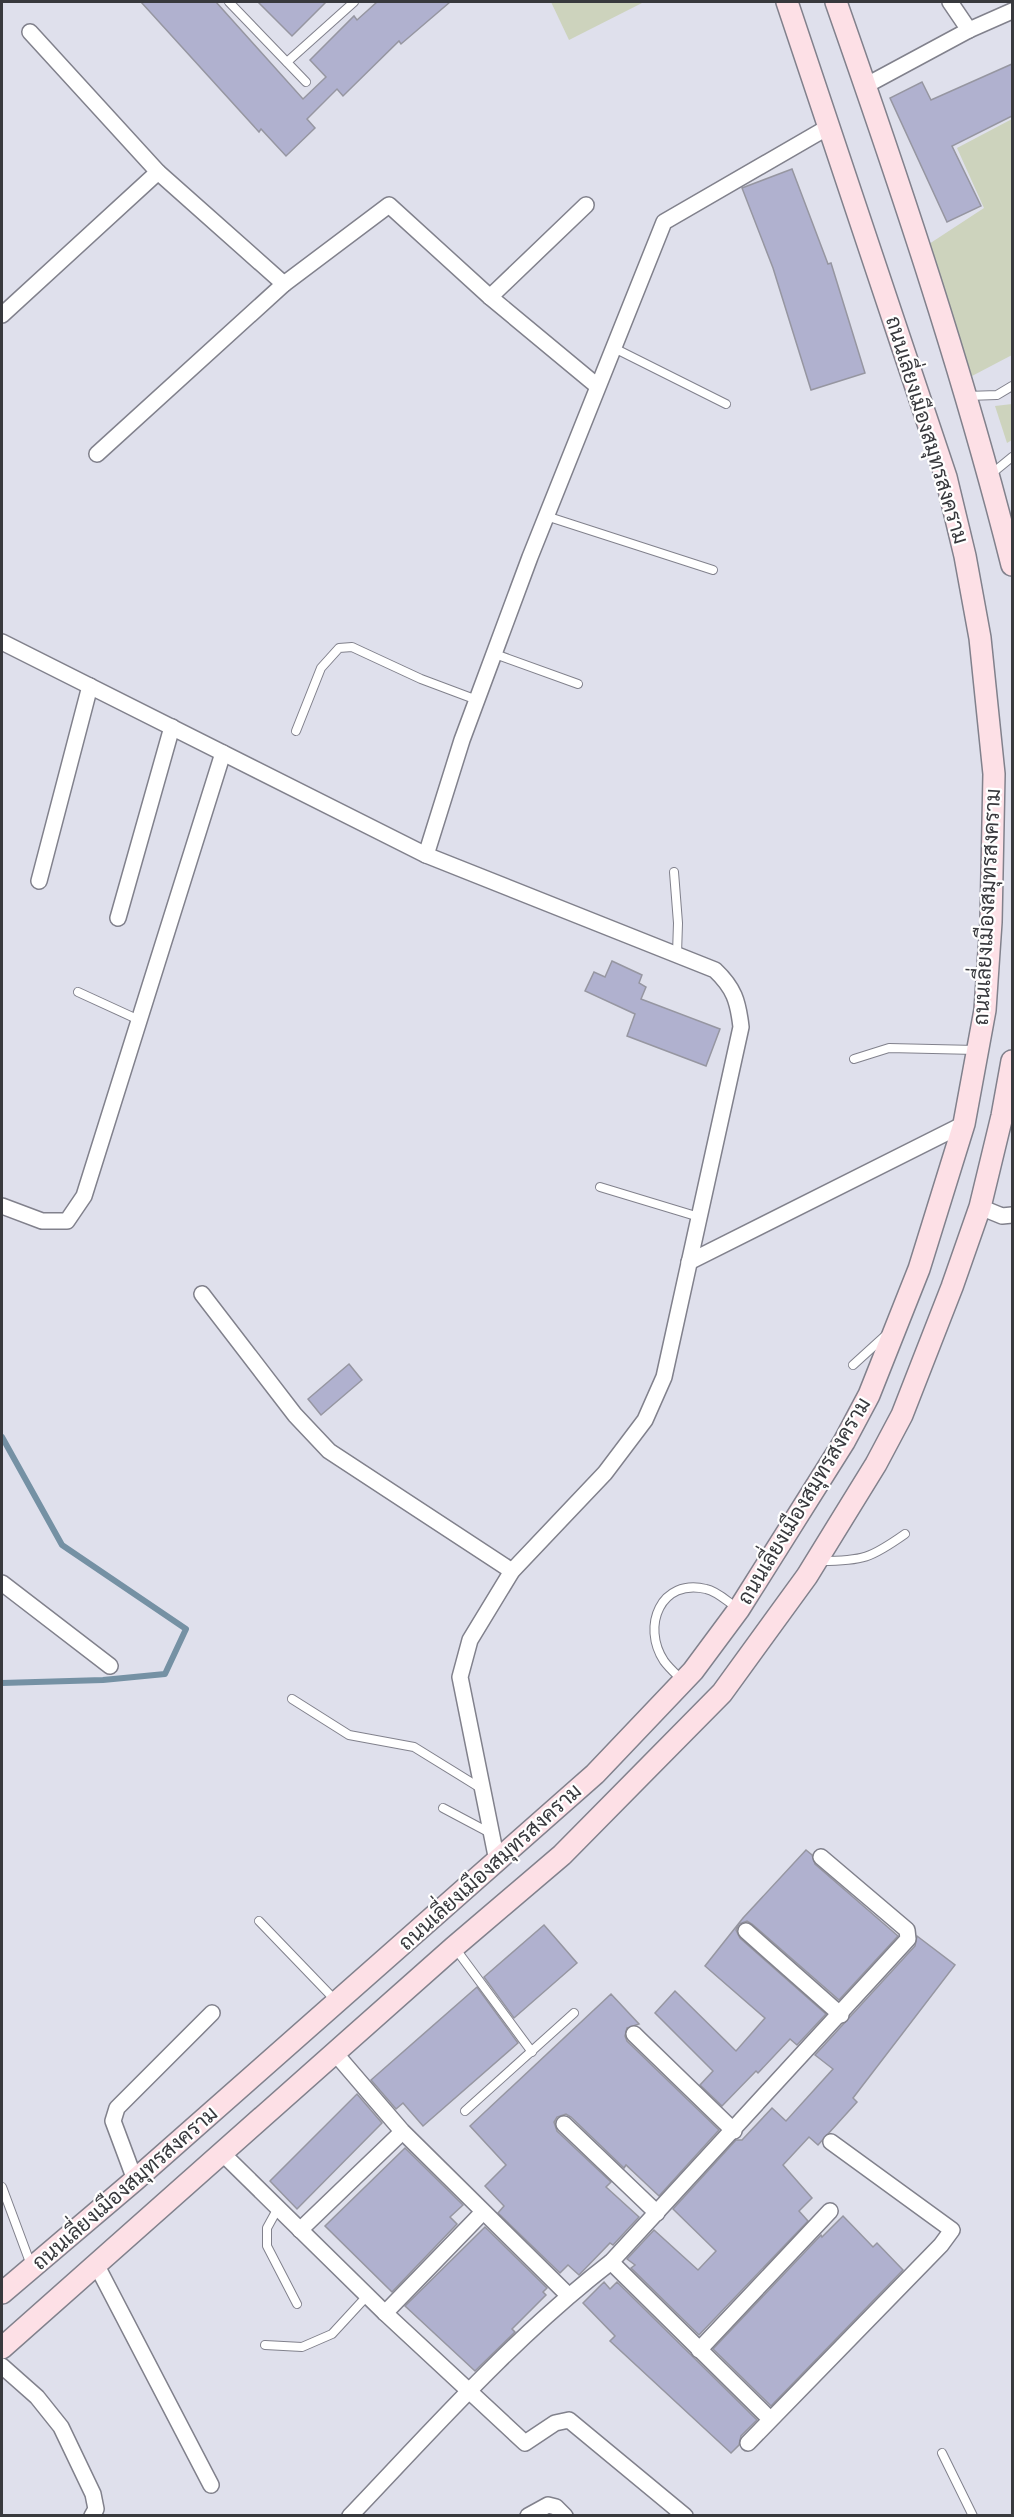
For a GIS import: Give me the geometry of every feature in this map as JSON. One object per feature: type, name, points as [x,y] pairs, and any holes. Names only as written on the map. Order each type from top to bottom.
[{"type":"main road","name":"ถนนเลี่ยงเมืองสมุทรสงคราม","points":[[2,2293],[135,2181],[595,1774],[683,1682],[739,1609],[844,1442],[869,1395],[919,1269],[964,1124],[985,1010],[991,922],[994,774],[980,638],[965,556],[946,477],[787,2]]},
{"type":"main road","name":"ถนนเลี่ยงเมืองสมุทรสงคราม","points":[[836,2],[966,396],[990,475],[1012,565]]},
{"type":"main road","name":"ถนนเลี่ยงเมืองสมุทรสงคราม","points":[[2,2348],[221,2152],[562,1855],[723,1693],[816,1561],[876,1464],[902,1415],[952,1287],[980,1207],[1007,1115],[1012,1061]]},
{"type":"street","points":[[950,2],[969,30]]},
{"type":"street","points":[[865,86],[969,30],[1012,11]]},
{"type":"street","points":[[30,32],[158,172],[284,284]]},
{"type":"street","points":[[426,855],[477,700],[546,516],[596,386],[664,222],[830,126]]},
{"type":"street","points":[[2,315],[158,172]]},
{"type":"street","points":[[97,454],[284,284],[389,205],[490,297],[596,386]]},
{"type":"street","points":[[490,297],[586,205]]},
{"type":"street","points":[[2,642],[426,855],[715,970],[729,983],[739,1008],[741,1027],[664,1377],[645,1420],[605,1473],[512,1571],[470,1640],[460,1677],[497,1861]]},
{"type":"street","points":[[39,881],[90,686]]},
{"type":"street","points":[[118,918],[172,727]]},
{"type":"street","points":[[2,1206],[42,1221],[68,1221],[84,1196],[223,753]]},
{"type":"street","points":[[690,1262],[964,1124]]},
{"type":"street","points":[[980,1207],[1002,1216],[1012,1215]]},
{"type":"street","points":[[202,1294],[295,1415],[329,1450],[512,1571]]},
{"type":"street","points":[[2,1583],[110,1666]]},
{"type":"street","points":[[350,2516],[468,2392],[568,2295],[611,2262],[841,2015],[908,1939],[907,1930],[821,1857]]},
{"type":"street","points":[[746,1931],[841,2015]]},
{"type":"street","points":[[135,2181],[113,2121],[117,2108],[212,2013]]},
{"type":"street","points":[[634,2034],[734,2131]]},
{"type":"street","points":[[335,2053],[402,2131],[568,2295]]},
{"type":"street","points":[[564,2124],[657,2212]]},
{"type":"street","points":[[300,2230],[401,2133]]},
{"type":"street","points":[[748,2443],[941,2245],[952,2230],[831,2142]]},
{"type":"street","points":[[221,2152],[367,2296],[525,2443],[555,2423],[569,2420],[684,2516]]},
{"type":"street","points":[[699,2350],[831,2211]]},
{"type":"street","points":[[385,2313],[482,2213]]},
{"type":"street","points":[[611,2262],[770,2419]]},
{"type":"street","points":[[96,2264],[211,2485]]},
{"type":"street","points":[[2,2366],[37,2397],[62,2427],[93,2494],[96,2509],[92,2516]]},
{"type":"street","points":[[528,2516],[548,2505],[556,2507],[565,2516]]},
{"type":"lane","points":[[229,2],[306,82]]},
{"type":"lane","points":[[287,62],[354,2]]},
{"type":"lane","points":[[612,347],[726,404]]},
{"type":"lane","points":[[966,396],[997,395],[1012,386]]},
{"type":"lane","points":[[990,475],[1012,457]]},
{"type":"lane","points":[[546,516],[713,570]]},
{"type":"lane","points":[[296,731],[321,668],[339,648],[352,647],[421,679],[477,700]]},
{"type":"lane","points":[[495,654],[578,684]]},
{"type":"lane","points":[[674,872],[678,923],[677,955]]},
{"type":"lane","points":[[78,992],[139,1020]]},
{"type":"lane","points":[[854,1059],[889,1048],[978,1050]]},
{"type":"lane","points":[[600,1186],[699,1216]]},
{"type":"lane","points":[[853,1365],[894,1328]]},
{"type":"lane","points":[[816,1561],[855,1561],[877,1554],[905,1534]]},
{"type":"lane","points":[[683,1682],[664,1661],[655,1638],[655,1615],[664,1598],[684,1587],[708,1589],[739,1609]]},
{"type":"lane","points":[[292,1699],[349,1735],[414,1747],[483,1790]]},
{"type":"lane","points":[[443,1808],[492,1834]]},
{"type":"lane","points":[[259,1921],[337,2002]]},
{"type":"lane","points":[[454,1947],[532,2052]]},
{"type":"lane","points":[[465,2111],[573,2013]]},
{"type":"lane","points":[[2,2187],[32,2268]]},
{"type":"lane","points":[[278,2208],[267,2228],[267,2246],[297,2304]]},
{"type":"lane","points":[[266,2344],[302,2347],[332,2334],[367,2296]]},
{"type":"lane","points":[[942,2453],[974,2516]]},
{"type":"green space","points":[[551,2],[644,2],[569,40]]},
{"type":"green space","points":[[1012,119],[1012,355],[972,376],[929,244],[984,208],[957,148]]},
{"type":"green space","points":[[1012,404],[1012,440],[1007,443],[995,406]]},
{"type":"building","points":[[141,2],[216,2],[303,99],[326,77],[310,60],[354,16],[357,20],[377,2],[450,2],[401,44],[399,41],[343,96],[337,89],[307,119],[315,128],[286,156],[261,129],[259,132]]},
{"type":"building","points":[[258,2],[326,2],[292,36]]},
{"type":"building","points":[[1012,64],[1012,116],[952,146],[981,206],[947,222],[890,98],[922,82],[931,100]]},
{"type":"building","points":[[792,169],[828,264],[831,263],[865,373],[811,390],[773,268],[742,188]]},
{"type":"building","points":[[612,961],[642,975],[639,983],[646,987],[641,999],[720,1029],[706,1066],[627,1036],[635,1014],[585,991],[594,972],[605,977]]},
{"type":"building","points":[[349,1364],[362,1380],[321,1415],[308,1399]]},
{"type":"building","points":[[806,1850],[812,1855],[815,1864],[898,1936],[839,2000],[752,1924],[747,1921],[739,1924],[736,1930],[740,1938],[826,2014],[797,2045],[790,2039],[722,2106],[700,2085],[713,2071],[655,2013],[675,1991],[736,2051],[765,2018],[705,1966],[743,1918]]},
{"type":"building","points":[[544,1925],[577,1963],[514,2018],[484,1977]]},
{"type":"building","points":[[917,1936],[955,1965],[853,2098],[857,2102],[818,2145],[809,2137],[783,2165],[812,2198],[799,2211],[808,2221],[699,2335],[631,2268],[635,2265],[627,2259],[654,2230],[698,2270],[716,2251],[673,2209],[736,2140],[742,2140],[772,2108],[786,2121],[833,2069],[815,2055],[915,1946]]},
{"type":"building","points":[[477,1987],[518,2043],[423,2126],[403,2103],[396,2109],[371,2080]]},
{"type":"building","points":[[611,1994],[639,2024],[627,2028],[625,2036],[627,2041],[719,2130],[659,2196],[626,2165],[624,2168],[571,2117],[566,2114],[557,2117],[554,2122],[557,2131],[611,2182],[606,2187],[639,2217],[613,2245],[610,2243],[579,2275],[568,2265],[560,2273],[498,2213],[504,2206],[485,2186],[506,2165],[470,2126]]},
{"type":"building","points":[[357,2094],[382,2123],[297,2209],[270,2181]]},
{"type":"building","points":[[405,2148],[463,2205],[450,2217],[457,2224],[392,2292],[325,2226]]},
{"type":"building","points":[[843,2216],[873,2247],[877,2243],[903,2270],[771,2406],[713,2349],[821,2235],[822,2237]]},
{"type":"building","points":[[485,2227],[547,2288],[543,2292],[546,2295],[512,2329],[515,2332],[475,2371],[405,2306]]},
{"type":"building","points":[[604,2282],[610,2289],[617,2282],[757,2420],[741,2436],[739,2445],[731,2453],[610,2341],[615,2336],[583,2303]]},
{"type":"waterway","points":[[2,1437],[62,1545],[186,1629],[165,1674],[103,1680],[2,1683]]}]
